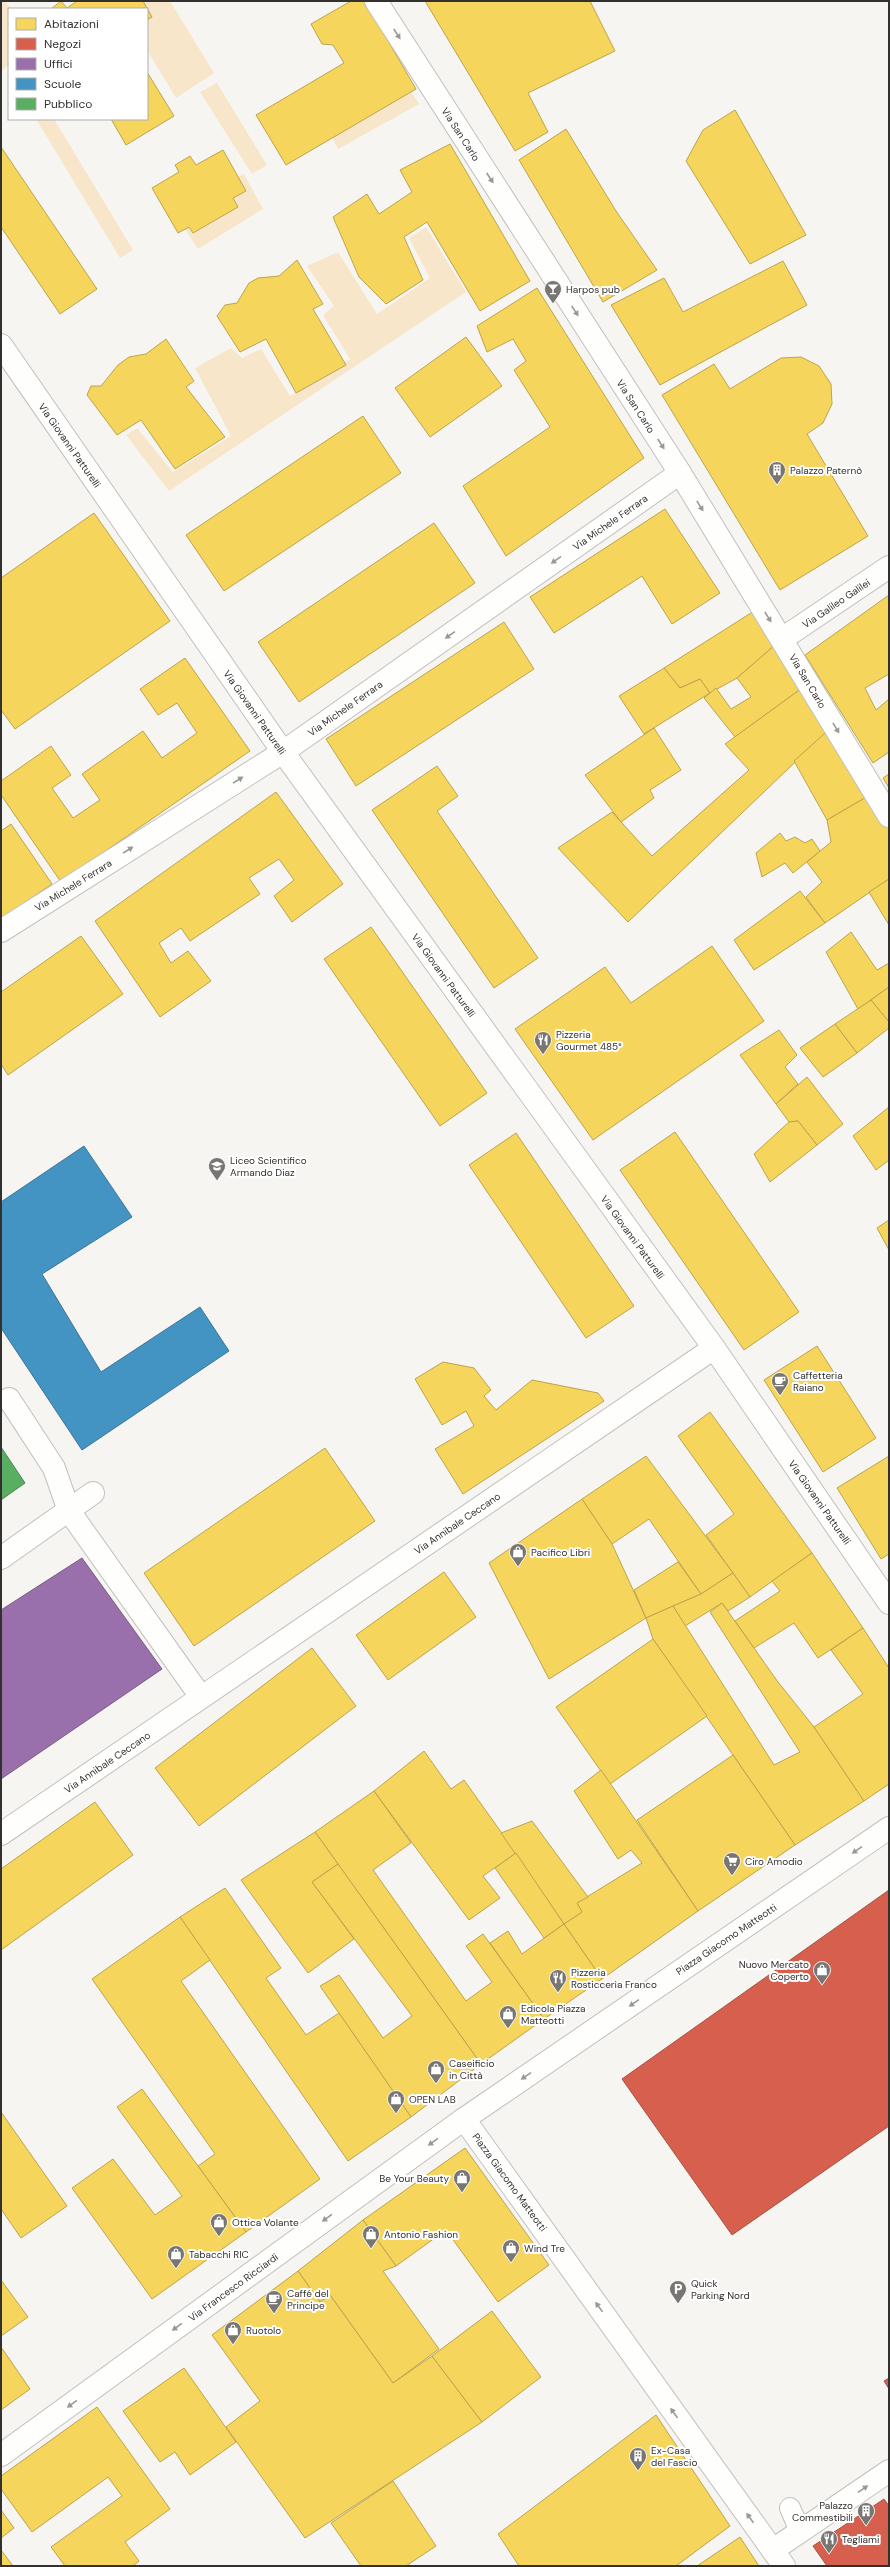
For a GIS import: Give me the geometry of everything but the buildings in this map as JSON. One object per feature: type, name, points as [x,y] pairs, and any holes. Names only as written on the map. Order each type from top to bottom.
[{"type":"street","name":"Via San Carlo","points":[[376,1],[680,473],[889,816]]},
{"type":"street","name":"Via Giovanni Patturelli","points":[[1,345],[283,752],[714,1348],[889,1603]]},
{"type":"street","name":"Via Michele Ferrara","points":[[1,931],[283,752],[680,473]]},
{"type":"street","name":"Via Galileo Galilei","points":[[782,639],[889,567]]},
{"type":"street","name":"Via Annibale Ceccano","points":[[5,1824],[201,1698],[714,1348]]},
{"type":"street","points":[[9,1398],[54,1468],[69,1511],[201,1698]]},
{"type":"street","points":[[1,1558],[93,1493]]},
{"type":"street","name":"Piazza Giacomo Matteotti","points":[[889,1828],[464,2119],[779,2558],[800,2531],[889,2471]]},
{"type":"street","name":"Via Francesco Ricciardi","points":[[1,2455],[464,2119]]},
{"type":"lane","points":[[790,2508],[800,2531]]},
{"type":"shaded area","points":[[4,1],[11,8],[8,8],[8,66],[1,71],[1,3]]},
{"type":"shaded area","points":[[143,1],[170,1],[214,73],[176,98],[148,52],[148,8],[132,8]]},
{"type":"shaded area","points":[[397,70],[419,104],[338,149],[321,117]]},
{"type":"shaded area","points":[[217,83],[267,165],[252,174],[200,92]]},
{"type":"shaded area","points":[[37,120],[55,120],[133,250],[120,258]]},
{"type":"shaded area","points":[[244,174],[263,209],[198,249],[175,214]]},
{"type":"shaded area","points":[[426,227],[466,292],[169,491],[126,435],[137,428],[173,472],[231,436],[195,368],[231,348],[242,358],[261,349],[290,396],[350,359],[323,315],[334,306],[307,266],[338,252],[377,314],[430,278],[409,238]]},
{"type":"place","name":"Harpos pub","points":[[553,304]]},
{"type":"place","name":"Palazzo Paternò","points":[[777,485]]},
{"type":"place","name":"Pizzeria Gourmet 485°","points":[[543,1055]]},
{"type":"place","name":"Liceo Scientifico Armando Diaz","points":[[217,1181]]},
{"type":"place","name":"Caffetteria Raiano","points":[[780,1396]]},
{"type":"place","name":"Pacifico Libri","points":[[518,1567]]},
{"type":"place","name":"Ciro Amodio","points":[[732,1876]]},
{"type":"place","name":"Nuovo Mercato Coperto","points":[[822,1985]]},
{"type":"place","name":"Pizzeria Rosticceria Franco","points":[[558,1993]]},
{"type":"place","name":"Edicola Piazza Matteotti","points":[[508,2029]]},
{"type":"place","name":"Caseificio in Città","points":[[436,2084]]},
{"type":"place","name":"OPEN LAB","points":[[396,2114]]},
{"type":"place","name":"Be Your Beauty","points":[[462,2193]]},
{"type":"place","name":"Ottica Volante","points":[[219,2237]]},
{"type":"place","name":"Antonio Fashion","points":[[371,2249]]},
{"type":"place","name":"Wind Tre","points":[[511,2263]]},
{"type":"place","name":"Tabacchi RIC","points":[[176,2269]]},
{"type":"place","name":"Quick Parking Nord","points":[[678,2304]]},
{"type":"place","name":"Caffé del Principe","points":[[274,2314]]},
{"type":"place","name":"Ruotolo","points":[[233,2345]]},
{"type":"place","name":"Ex-Casa del Fascio","points":[[638,2471]]},
{"type":"place","name":"Palazzo Commestibili","points":[[866,2526]]},
{"type":"place","name":"Tegliami","points":[[829,2554]]}]
